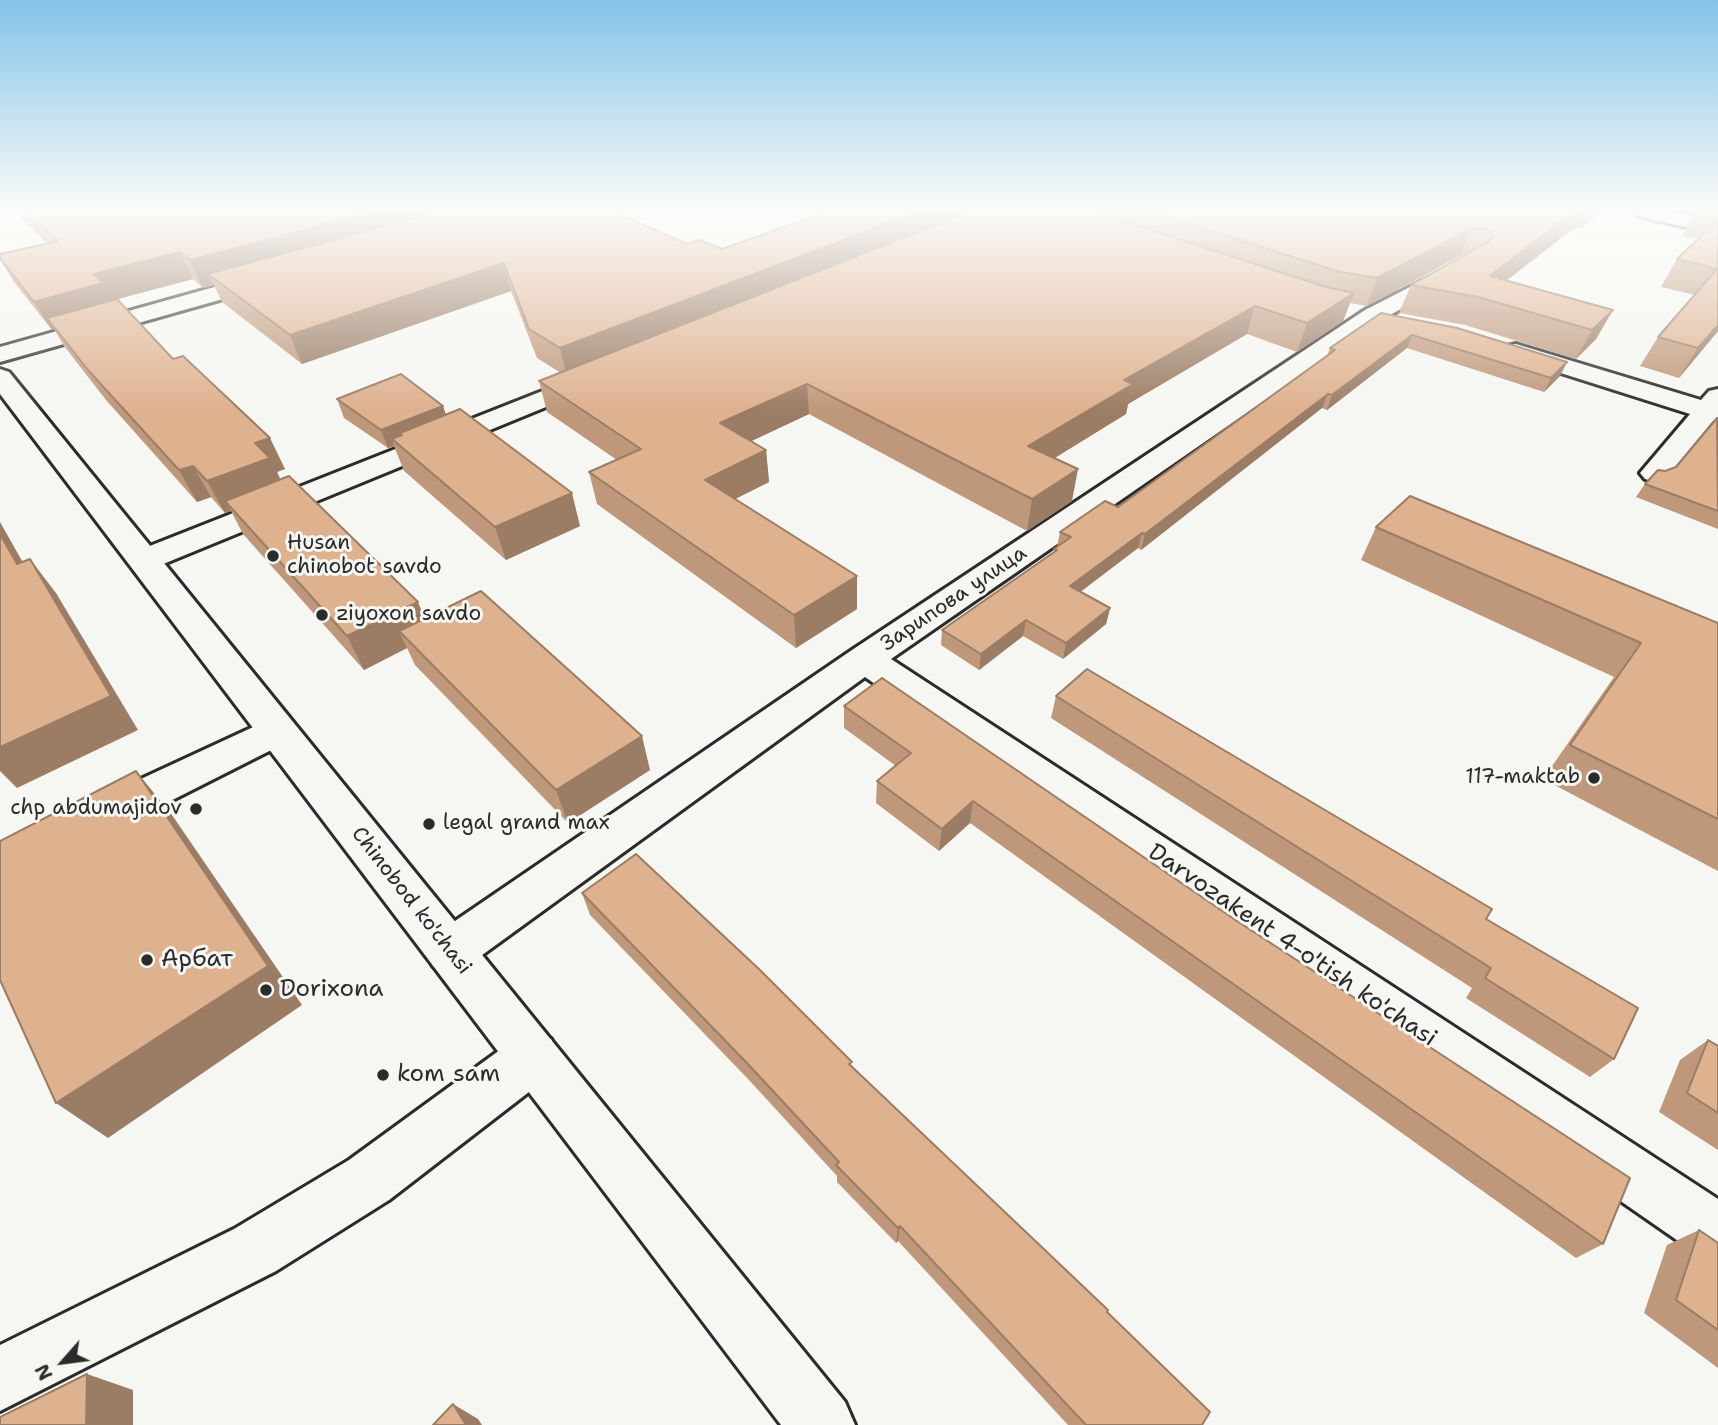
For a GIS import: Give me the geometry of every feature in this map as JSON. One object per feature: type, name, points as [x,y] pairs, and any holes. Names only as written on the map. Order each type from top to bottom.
[{"type":"street","points":[[0,355],[271,278]]},
{"type":"street","name":"Зарипова улица","points":[[450,951],[866,659],[1373,315],[1438,278]]},
{"type":"street","points":[[1337,310],[1408,323]]},
{"type":"street","points":[[1496,345],[1715,407],[1655,472]]},
{"type":"street","points":[[144,560],[620,368]]},
{"type":"street","name":"Chinobod ko'chasi","points":[[0,377],[822,1425]]},
{"type":"street","name":"Darvozakent 4-o'tish ko'chasi","points":[[866,659],[1718,1233]]},
{"type":"street","points":[[72,830],[276,730]]},
{"type":"street","points":[[0,1379],[255,1250],[369,1180],[533,1057]]},
{"type":"building","points":[[16,278],[98,278],[103,283],[34,302]]},
{"type":"building","points":[[214,278],[458,278],[290,335]]},
{"type":"building","points":[[510,278],[742,278],[560,348],[529,329]]},
{"type":"building","points":[[800,278],[1300,278],[1354,293],[1307,323],[1255,306],[1124,380],[1133,384],[1028,446],[1078,469],[1032,499],[807,384],[720,423],[766,450],[705,480],[857,576],[794,615],[589,472],[641,449],[539,381]]},
{"type":"building","points":[[1423,278],[1499,278],[1613,310],[1592,330],[1478,297],[1411,285]]},
{"type":"building","points":[[1709,278],[1718,278],[1718,325],[1698,348],[1658,337]]},
{"type":"building","points":[[117,299],[173,359],[183,356],[270,438],[255,443],[270,458],[207,481],[193,466],[179,470],[88,370],[47,318]]},
{"type":"building","points":[[1381,313],[1457,328],[1567,362],[1551,378],[1412,335],[1332,395],[1328,394],[1145,534],[1142,533],[1070,586],[1110,608],[1066,643],[1026,620],[981,654],[942,630],[1057,550],[1054,549],[1071,537],[1060,532],[1105,501],[1118,507],[1335,350],[1330,348]]},
{"type":"building","points":[[401,374],[443,406],[381,430],[337,399]]},
{"type":"building","points":[[460,409],[572,493],[495,527],[392,439],[402,435],[400,433]]},
{"type":"building","points":[[1717,418],[1718,511],[1645,484],[1658,470],[1665,471],[1676,467]]},
{"type":"building","points":[[289,476],[418,602],[347,636],[225,501]]},
{"type":"building","points":[[1410,496],[1718,623],[1718,819],[1570,745],[1641,643],[1376,527]]},
{"type":"building","points":[[0,534],[17,564],[30,559],[111,696],[0,747]]},
{"type":"building","points":[[481,591],[642,736],[556,790],[399,631]]},
{"type":"building","points":[[1087,669],[1492,909],[1486,919],[1638,1008],[1614,1059],[1485,978],[1491,968],[1056,696]]},
{"type":"building","points":[[882,678],[1237,921],[1630,1178],[1603,1244],[973,801],[942,829],[877,781],[911,753],[844,706]]},
{"type":"building","name":"Арбат","points":[[136,771],[268,966],[56,1103],[0,980],[0,841]]},
{"type":"building","points":[[636,854],[760,970],[852,1062],[849,1064],[1108,1310],[1107,1312],[1210,1412],[1202,1425],[1086,1425],[900,1226],[898,1228],[836,1165],[839,1162],[745,1061],[582,893]]},
{"type":"building","points":[[1708,1040],[1718,1046],[1718,1113],[1687,1093]]},
{"type":"building","points":[[1699,1230],[1718,1243],[1718,1330],[1676,1300]]},
{"type":"building","points":[[87,1374],[86,1425],[0,1425],[0,1417]]},
{"type":"building","points":[[453,1404],[466,1425],[433,1425]]},
{"type":"place","name":"Husan chinobot savdo","points":[[273,556]]},
{"type":"place","name":"ziyoxon savdo","points":[[322,615]]},
{"type":"place","name":"117-maktab","points":[[1594,778]]},
{"type":"place","name":"chp abdumajidov","points":[[196,809]]},
{"type":"place","name":"legal grand max","points":[[429,824]]},
{"type":"place","name":"Арбат","points":[[147,960]]},
{"type":"place","name":"Dorixona","points":[[266,990]]},
{"type":"place","name":"kom sam","points":[[383,1075]]}]
